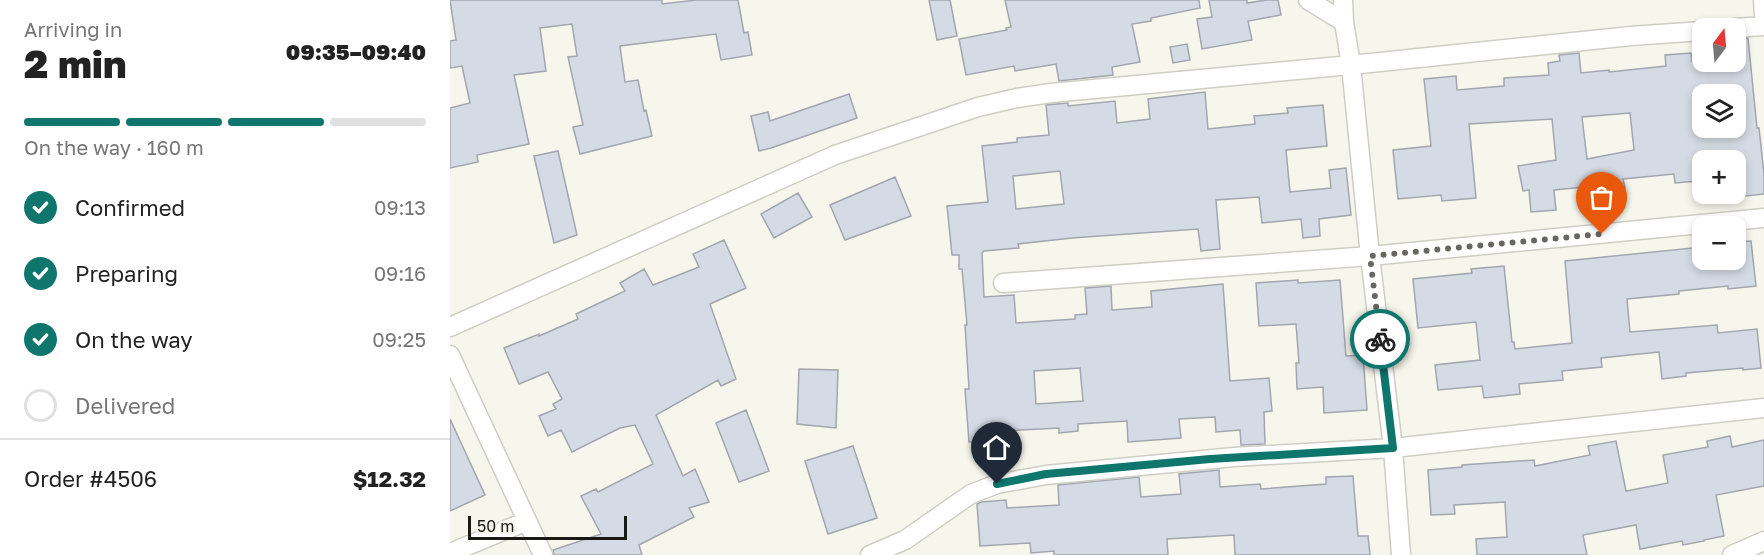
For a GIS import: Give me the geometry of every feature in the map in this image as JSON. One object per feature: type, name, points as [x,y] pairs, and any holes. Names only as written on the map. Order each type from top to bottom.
[{"type":"street","points":[[1308,0],[1344,22]]},
{"type":"street","points":[[1343,0],[1393,448],[1401,555]]},
{"type":"street","points":[[1763,0],[1764,16]]},
{"type":"street","points":[[1746,27],[1764,26]]},
{"type":"street","points":[[450,327],[836,155],[978,107],[1051,93],[1692,32]]},
{"type":"street","points":[[1003,283],[1370,256],[1764,218]]},
{"type":"street","points":[[450,355],[543,555]]},
{"type":"street","points":[[870,555],[905,540],[971,494],[997,484],[1046,474],[1210,459],[1393,448],[1764,408]]},
{"type":"street","points":[[450,553],[527,521]]},
{"type":"street","points":[[1732,555],[1764,541]]},
{"type":"building","points":[[450,0],[662,0],[662,4],[696,0],[738,0],[744,33],[748,32],[752,55],[721,60],[716,34],[620,46],[625,82],[638,80],[652,136],[580,154],[573,127],[583,125],[568,57],[577,56],[572,24],[540,28],[546,71],[514,75],[529,144],[477,155],[478,162],[450,168],[450,108],[470,103],[462,66],[450,68],[450,41],[456,40]]},
{"type":"building","points":[[929,0],[950,0],[957,36],[937,40]]},
{"type":"building","points":[[1005,0],[1199,0],[1200,8],[1132,24],[1140,62],[1112,67],[1113,75],[1059,81],[1056,64],[1015,71],[1014,66],[966,75],[959,39],[1007,30],[1006,28],[1011,27]]},
{"type":"building","points":[[1209,0],[1247,0],[1247,3],[1278,0],[1281,15],[1248,21],[1252,40],[1202,49],[1197,19],[1212,17]]},
{"type":"building","points":[[1746,38],[1748,38],[1764,174],[1764,194],[1746,196],[1746,150],[1692,150],[1692,182],[1675,183],[1674,174],[1623,179],[1625,188],[1607,191],[1606,185],[1554,190],[1556,210],[1531,212],[1529,190],[1523,191],[1518,166],[1556,160],[1552,119],[1469,124],[1476,198],[1442,201],[1441,195],[1398,199],[1393,150],[1431,146],[1424,79],[1456,76],[1457,90],[1504,86],[1504,78],[1549,75],[1548,63],[1560,61],[1559,55],[1579,53],[1581,73],[1666,66],[1665,55],[1691,53],[1692,72],[1746,72]],"holes":[[[1630,113],[1634,150],[1587,159],[1582,117]]]},
{"type":"building","points":[[1187,44],[1190,60],[1173,63],[1170,47]]},
{"type":"building","points":[[1205,92],[1208,129],[1255,124],[1254,116],[1288,113],[1287,108],[1323,105],[1327,146],[1286,150],[1290,192],[1331,188],[1329,170],[1346,168],[1351,215],[1319,219],[1320,236],[1303,238],[1301,219],[1262,223],[1259,197],[1216,200],[1220,249],[1201,251],[1198,229],[1072,238],[1018,244],[1019,248],[984,251],[982,253],[984,297],[1014,295],[1016,323],[1075,319],[1075,315],[1087,314],[1085,288],[1111,286],[1112,310],[1152,307],[1151,291],[1223,284],[1230,381],[1269,378],[1272,411],[1264,412],[1265,444],[1241,445],[1240,430],[1216,432],[1215,417],[1179,419],[1181,438],[1128,442],[1127,421],[1078,424],[1078,431],[1059,433],[1059,428],[1002,431],[1003,439],[969,442],[965,389],[969,389],[965,325],[967,325],[962,269],[959,269],[959,255],[952,255],[947,206],[988,202],[982,146],[1017,142],[1017,138],[1049,135],[1046,105],[1068,103],[1068,106],[1115,101],[1117,123],[1150,119],[1148,99]],"holes":[[[1060,171],[1064,204],[1016,209],[1013,176]],[[1080,368],[1083,401],[1036,404],[1034,371]]]},
{"type":"building","points":[[849,94],[857,118],[759,151],[751,116],[768,112],[770,121]]},
{"type":"building","points":[[558,151],[577,235],[554,243],[534,156]]},
{"type":"building","points":[[895,177],[911,216],[845,240],[830,205]]},
{"type":"building","points":[[798,193],[812,217],[774,238],[761,214]]},
{"type":"building","points":[[724,240],[746,288],[710,304],[736,379],[721,386],[718,380],[656,415],[683,476],[695,469],[709,502],[689,508],[694,517],[639,545],[642,555],[554,555],[553,550],[601,534],[581,496],[596,489],[598,492],[653,464],[635,425],[620,428],[572,452],[561,430],[548,436],[539,416],[556,409],[553,404],[562,399],[548,372],[519,384],[504,348],[578,319],[576,314],[625,291],[620,283],[644,269],[653,285],[699,267],[693,254]]},
{"type":"building","points":[[1746,241],[1751,241],[1756,286],[1728,289],[1728,286],[1627,299],[1630,332],[1717,325],[1718,333],[1757,329],[1761,368],[1686,373],[1686,376],[1662,379],[1659,352],[1601,358],[1602,367],[1562,371],[1563,380],[1519,384],[1520,394],[1484,398],[1482,386],[1438,390],[1435,365],[1480,360],[1476,322],[1418,328],[1413,279],[1472,273],[1471,269],[1504,266],[1512,342],[1514,342],[1515,349],[1572,343],[1565,261],[1692,248],[1692,270],[1746,270]]},
{"type":"building","points":[[1298,280],[1298,283],[1340,280],[1346,356],[1363,355],[1367,410],[1324,413],[1323,387],[1297,389],[1296,363],[1299,363],[1296,324],[1259,326],[1256,283]]},
{"type":"building","points":[[799,369],[838,370],[836,428],[797,424]]},
{"type":"building","points":[[746,410],[769,471],[739,482],[716,423]]},
{"type":"building","points":[[450,419],[485,495],[450,511]]},
{"type":"building","points":[[1730,436],[1732,447],[1764,440],[1764,486],[1716,495],[1724,536],[1683,545],[1682,541],[1640,549],[1636,525],[1583,535],[1587,555],[1477,555],[1476,539],[1507,537],[1505,502],[1454,505],[1455,514],[1431,515],[1428,470],[1534,460],[1535,466],[1590,455],[1588,446],[1616,441],[1626,491],[1668,483],[1663,455],[1708,447],[1707,441]]},
{"type":"building","points":[[853,446],[877,518],[828,534],[805,461]]},
{"type":"building","points":[[1219,470],[1220,487],[1260,484],[1261,489],[1326,484],[1326,477],[1353,476],[1358,536],[1368,536],[1370,555],[1235,555],[1234,535],[1167,539],[1168,555],[1054,555],[1054,551],[1031,553],[1030,543],[980,546],[977,504],[981,502],[1006,500],[1007,508],[1059,505],[1058,485],[1139,477],[1141,497],[1181,494],[1179,474]]},
{"type":"way so far","points":[[1380,339],[1370,256],[1602,234]]},
{"type":"route","points":[[997,484],[1046,474],[1210,459],[1393,448],[1380,339]]}]
